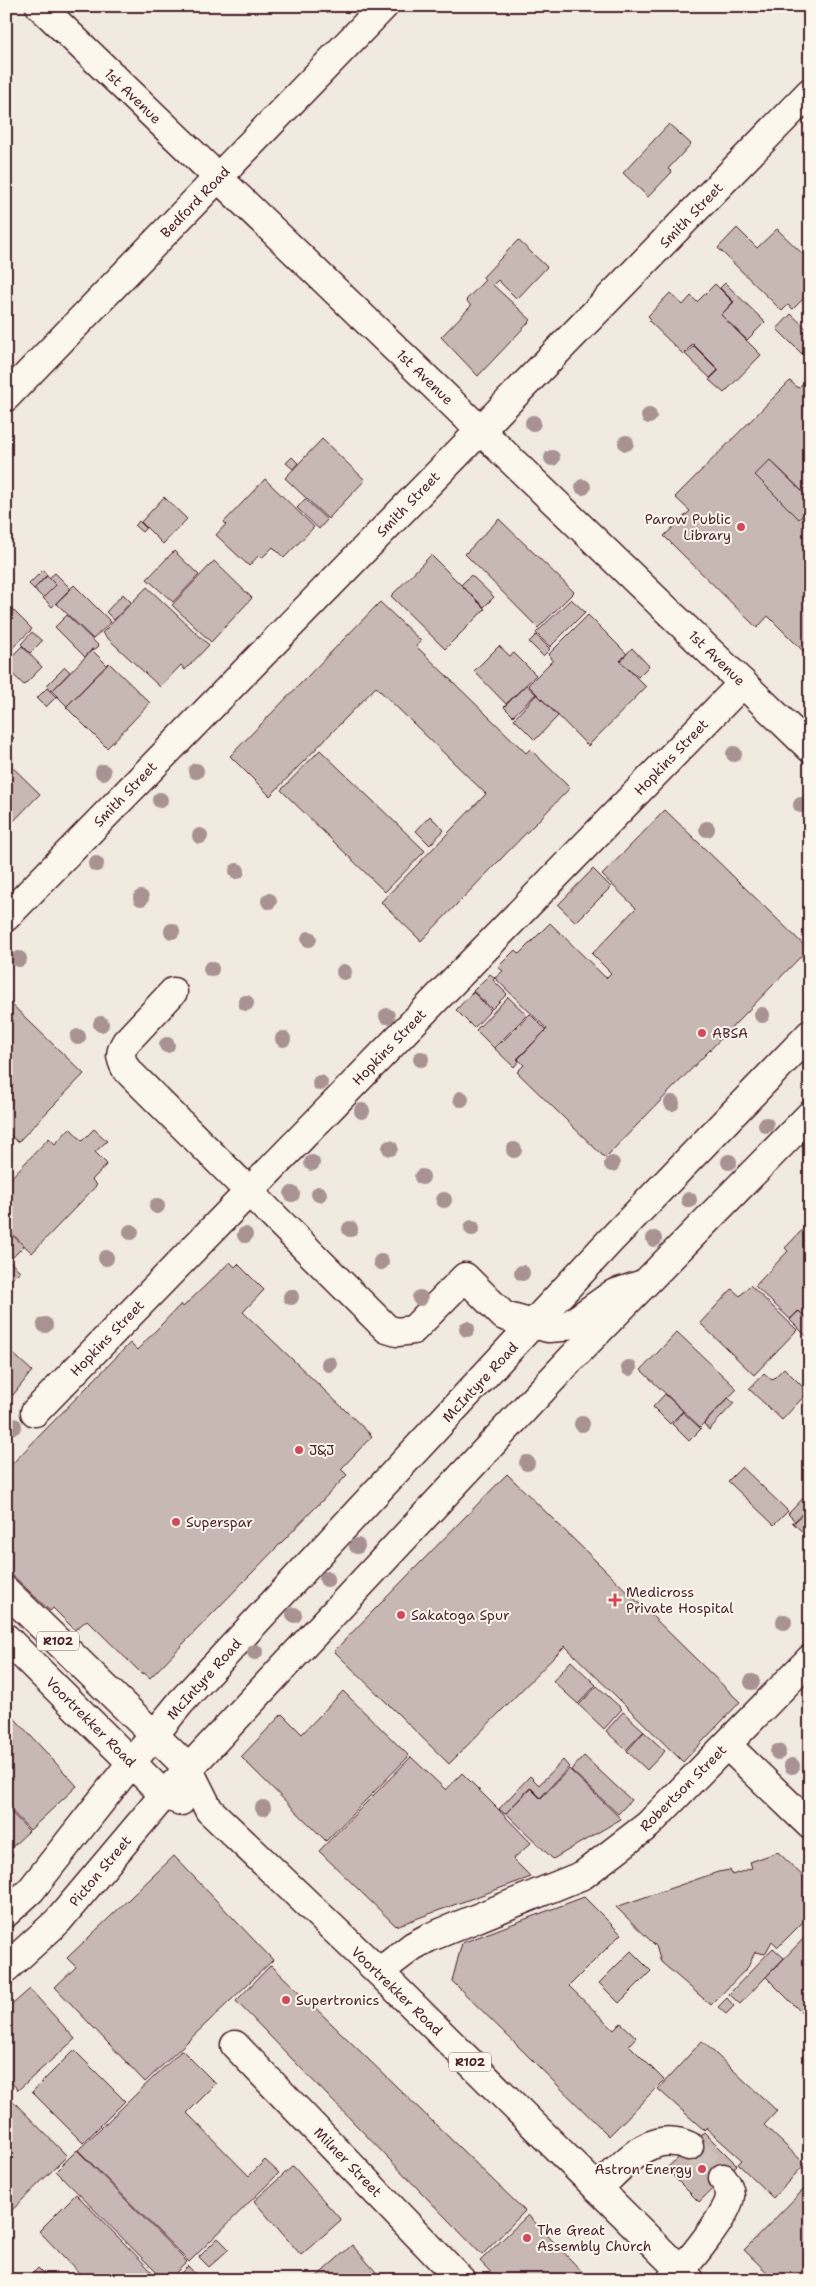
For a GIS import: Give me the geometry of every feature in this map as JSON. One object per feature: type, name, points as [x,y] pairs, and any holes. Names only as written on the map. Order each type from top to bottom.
[{"type":"street","name":"1st Avenue","points":[[40,6],[810,748]]},
{"type":"street","name":"Bedford Road","points":[[6,397],[384,6]]},
{"type":"street","name":"Smith Street","points":[[6,916],[810,92]]},
{"type":"street","name":"Hopkins Street","points":[[36,1412],[743,683]]},
{"type":"street","points":[[173,992],[126,1042],[121,1051],[121,1060],[126,1069],[388,1329],[396,1332],[413,1330],[465,1277],[504,1316],[548,1328],[562,1327],[580,1318],[613,1294],[643,1284]]},
{"type":"street","name":"McIntyre Road","points":[[155,1734],[181,1702],[534,1325],[608,1242],[810,1034]]},
{"type":"street","points":[[188,1768],[643,1284],[810,1115]]},
{"type":"street","name":"Voortrekker Road","points":[[6,1591],[188,1768],[208,1810],[379,1972],[598,2189],[681,2277]]},
{"type":"street","name":"Voortrekker Road","points":[[6,1638],[164,1795],[208,1810]]},
{"type":"street","name":"Robertson Street","points":[[379,1972],[413,1946],[428,1938],[583,1875],[648,1825],[810,1659]]},
{"type":"street","points":[[6,1913],[30,1890],[155,1734]]},
{"type":"street","points":[[726,1745],[810,1825]]},
{"type":"street","name":"Picton Street","points":[[6,1968],[58,1921],[188,1768]]},
{"type":"street","name":"Milner Street","points":[[235,2045],[461,2280]]},
{"type":"street","points":[[598,2189],[633,2155],[651,2145],[668,2139],[689,2146]]},
{"type":"street","points":[[681,2277],[729,2204],[729,2188],[723,2178]]},
{"type":"building","points":[[669,124],[691,144],[668,169],[672,172],[648,197],[623,173]]},
{"type":"building","points":[[737,228],[757,248],[777,229],[810,261],[810,292],[793,309],[788,305],[782,311],[718,248]]},
{"type":"building","points":[[518,240],[547,267],[517,299],[498,280],[493,285],[531,320],[478,376],[441,337],[471,306],[466,300],[485,280],[483,277]]},
{"type":"building","points":[[725,283],[765,322],[747,340],[721,315],[734,302],[720,288]]},
{"type":"building","points":[[715,284],[733,302],[721,315],[761,355],[724,393],[709,380],[719,370],[693,344],[683,354],[649,321],[651,319],[648,316],[670,293],[683,305],[691,296],[697,302]]},
{"type":"building","points":[[791,314],[810,332],[810,346],[802,354],[777,329]]},
{"type":"building","points":[[694,346],[718,370],[710,378],[685,354]]},
{"type":"building","name":"Parow Public Library","points":[[790,381],[798,388],[805,381],[810,386],[810,499],[770,460],[755,475],[799,519],[810,508],[810,658],[768,616],[757,628],[664,536],[690,511],[675,497]]},
{"type":"building","points":[[322,439],[365,480],[328,519],[285,478]]},
{"type":"building","points":[[292,457],[298,463],[293,469],[286,463]]},
{"type":"building","points":[[770,460],[810,499],[810,508],[799,519],[755,475]]},
{"type":"building","points":[[265,479],[314,527],[284,558],[273,547],[262,558],[259,555],[249,566],[216,535],[226,524],[224,522]]},
{"type":"building","points":[[164,497],[187,519],[163,544],[141,522]]},
{"type":"building","points":[[305,499],[327,520],[319,529],[297,508]]},
{"type":"building","points":[[499,519],[574,592],[538,628],[465,554]]},
{"type":"building","points":[[139,521],[146,528],[142,532],[135,526]]},
{"type":"building","points":[[174,551],[199,575],[173,602],[147,579]]},
{"type":"building","points":[[431,555],[485,609],[445,649],[391,596]]},
{"type":"building","points":[[214,561],[252,598],[211,642],[172,605]]},
{"type":"building","points":[[43,570],[47,575],[34,589],[29,584]]},
{"type":"building","points":[[55,573],[71,589],[52,607],[43,598],[56,585],[49,578]]},
{"type":"building","points":[[471,575],[494,597],[484,607],[461,585]]},
{"type":"building","points":[[47,576],[56,585],[43,598],[34,589]]},
{"type":"building","points":[[74,585],[111,622],[93,639],[56,603]]},
{"type":"building","points":[[147,587],[209,645],[185,670],[181,665],[160,687],[102,633]]},
{"type":"building","points":[[123,594],[131,602],[114,620],[106,612]]},
{"type":"building","points":[[571,599],[585,612],[550,647],[536,633]]},
{"type":"building","points":[[380,602],[421,641],[416,646],[526,753],[530,749],[570,788],[421,941],[381,902],[486,794],[376,687],[270,796],[230,756]]},
{"type":"building","points":[[6,603],[32,629],[6,654]]},
{"type":"building","points":[[67,615],[99,646],[94,650],[92,649],[85,657],[55,627]]},
{"type":"building","points":[[588,615],[627,654],[620,661],[646,687],[588,746],[528,685],[553,660],[548,655]]},
{"type":"building","points":[[32,632],[42,641],[30,653],[21,644]]},
{"type":"building","points":[[536,635],[550,649],[543,656],[529,642]]},
{"type":"building","points":[[22,646],[42,667],[24,685],[6,668],[6,662]]},
{"type":"building","points":[[499,646],[510,656],[514,653],[536,675],[506,704],[474,671]]},
{"type":"building","points":[[632,648],[649,666],[638,677],[620,661]]},
{"type":"building","points":[[92,650],[107,665],[67,706],[52,691]]},
{"type":"building","points":[[109,663],[150,703],[107,748],[66,707]]},
{"type":"building","points":[[65,667],[70,672],[52,691],[47,685]]},
{"type":"building","points":[[526,685],[536,694],[513,716],[504,707]]},
{"type":"building","points":[[47,688],[56,697],[46,707],[37,698]]},
{"type":"building","points":[[537,694],[558,716],[535,740],[514,719]]},
{"type":"building","points":[[6,731],[14,738],[6,745]]},
{"type":"building","points":[[320,750],[425,851],[385,892],[281,790]]},
{"type":"building","points":[[6,761],[40,794],[6,829]]},
{"type":"building","points":[[665,810],[808,949],[605,1158],[517,1072],[524,1065],[518,1059],[547,1029],[495,978],[503,971],[498,967],[515,950],[519,954],[550,923],[606,978],[611,973],[592,954],[636,908],[602,875]]},
{"type":"building","points":[[430,816],[444,830],[430,845],[416,831]]},
{"type":"building","points":[[593,869],[611,887],[576,922],[558,905]]},
{"type":"building","points":[[490,974],[495,978],[493,980],[507,994],[492,1009],[473,991]]},
{"type":"building","points":[[473,992],[491,1010],[474,1028],[456,1010]]},
{"type":"building","points":[[508,997],[527,1015],[494,1048],[476,1030]]},
{"type":"building","points":[[6,999],[84,1074],[18,1142],[6,1132]]},
{"type":"building","points":[[530,1014],[546,1030],[517,1059],[519,1061],[514,1067],[495,1049]]},
{"type":"building","points":[[70,1128],[82,1141],[94,1129],[107,1141],[95,1152],[107,1164],[92,1180],[97,1185],[32,1253],[6,1228],[6,1183],[49,1138],[55,1144]]},
{"type":"building","points":[[805,1227],[810,1232],[809,1321],[799,1311],[790,1319],[755,1286],[788,1251],[785,1248]]},
{"type":"building","points":[[6,1229],[24,1246],[9,1261],[20,1271],[6,1285]]},
{"type":"building","points":[[230,1262],[235,1267],[238,1264],[264,1290],[243,1312],[372,1436],[341,1469],[347,1475],[150,1678],[143,1672],[142,1674],[87,1620],[75,1630],[53,1608],[50,1611],[6,1569],[6,1470],[130,1343],[137,1350],[181,1304],[183,1307]]},
{"type":"building","points":[[750,1285],[797,1330],[754,1375],[700,1323],[732,1289],[740,1296]]},
{"type":"building","points":[[798,1311],[810,1320],[810,1340],[790,1320]]},
{"type":"building","points":[[677,1332],[737,1389],[700,1427],[641,1370]]},
{"type":"building","points":[[6,1347],[32,1371],[6,1404]]},
{"type":"building","points":[[784,1368],[808,1392],[782,1420],[749,1389],[764,1373],[772,1380]]},
{"type":"building","points":[[665,1394],[683,1411],[670,1424],[653,1407]]},
{"type":"building","points":[[728,1398],[734,1403],[709,1430],[704,1424]]},
{"type":"building","points":[[683,1412],[701,1429],[689,1441],[672,1424]]},
{"type":"building","points":[[742,1467],[788,1511],[774,1525],[728,1481]]},
{"type":"building","points":[[507,1474],[740,1702],[683,1762],[565,1646],[449,1764],[334,1651]]},
{"type":"building","points":[[810,1491],[810,1505],[795,1521],[788,1514]]},
{"type":"building","points":[[810,1506],[810,1539],[792,1522],[795,1522]]},
{"type":"building","points":[[571,1661],[596,1685],[578,1704],[553,1681]]},
{"type":"building","points":[[597,1686],[622,1709],[604,1729],[579,1705]]},
{"type":"building","points":[[343,1691],[409,1756],[326,1841],[241,1757],[282,1714],[302,1734]]},
{"type":"building","points":[[6,1709],[77,1786],[30,1830],[6,1805]]},
{"type":"building","points":[[623,1712],[644,1731],[626,1750],[606,1731]]},
{"type":"building","points":[[644,1732],[665,1751],[647,1770],[627,1751]]},
{"type":"building","points":[[584,1756],[631,1800],[618,1814],[571,1770]]},
{"type":"building","points":[[411,1757],[446,1790],[462,1773],[499,1810],[531,1843],[513,1859],[531,1877],[396,1926],[319,1851]]},
{"type":"building","points":[[563,1760],[569,1767],[540,1798],[530,1788],[505,1814],[499,1809],[530,1776],[539,1785]]},
{"type":"building","points":[[569,1769],[621,1819],[553,1859],[506,1813],[531,1788],[541,1798]]},
{"type":"building","points":[[7,1808],[29,1831],[10,1849],[6,1844]]},
{"type":"building","points":[[6,1848],[13,1855],[6,1862]]},
{"type":"building","points":[[778,1852],[810,1883],[810,1915],[778,1947],[772,1941],[765,1954],[755,1952],[748,1967],[711,2005],[661,1962],[656,1946],[616,1907],[718,1872],[730,1870],[732,1875],[752,1868],[750,1862]]},
{"type":"building","points":[[174,1856],[273,1960],[145,2082],[55,1987],[76,1967],[67,1958]]},
{"type":"building","points":[[584,1897],[621,1934],[569,1986],[614,2030],[621,2023],[636,2037],[629,2045],[664,2080],[609,2136],[452,1981],[462,1943]]},
{"type":"building","points":[[810,1932],[810,2021],[766,1977]]},
{"type":"building","points":[[773,1948],[784,1958],[740,2004],[729,1994]]},
{"type":"building","points":[[631,1951],[651,1971],[619,2003],[599,1983]]},
{"type":"building","points":[[271,1965],[525,2211],[482,2255],[236,2001]]},
{"type":"building","points":[[30,1989],[75,2039],[18,2090],[6,2076],[6,2010]]},
{"type":"building","points":[[727,1998],[734,2006],[726,2014],[718,2007]]},
{"type":"building","points":[[702,2041],[777,2111],[764,2125],[805,2164],[773,2198],[738,2164],[742,2160],[706,2128],[704,2130],[658,2089]]},
{"type":"building","points":[[74,2050],[125,2101],[83,2143],[32,2092]]},
{"type":"building","points":[[182,2050],[216,2084],[187,2113],[249,2176],[265,2160],[279,2173],[189,2262],[78,2150]]},
{"type":"building","points":[[6,2094],[67,2156],[6,2216]]},
{"type":"building","points":[[704,2132],[737,2165],[699,2202],[666,2169]]},
{"type":"building","points":[[77,2150],[187,2262],[168,2280],[164,2280],[56,2171]]},
{"type":"building","points":[[293,2166],[341,2220],[301,2255],[254,2201]]},
{"type":"building","points":[[810,2183],[810,2272],[802,2280],[775,2280],[744,2250]]},
{"type":"building","points":[[76,2194],[160,2280],[86,2280],[39,2231]]},
{"type":"building","name":"The Great Assembly Church","points":[[528,2215],[590,2280],[498,2280],[480,2261]]},
{"type":"building","points":[[218,2238],[229,2249],[209,2267],[199,2257]]},
{"type":"building","points":[[352,2245],[383,2280],[313,2280]]},
{"type":"building","points":[[188,2266],[201,2280],[174,2280]]},
{"type":"building","points":[[38,2268],[50,2280],[26,2280]]},
{"type":"building","points":[[251,2273],[258,2280],[244,2280]]},
{"type":"tunnel","points":[[689,2146],[723,2178]]},
{"type":"place","name":"Parow Public Library","points":[[741,527]]},
{"type":"place","name":"ABSA","points":[[702,1033]]},
{"type":"place","name":"J&J","points":[[299,1450]]},
{"type":"place","name":"Superspar","points":[[176,1522]]},
{"type":"place","name":"Medicross Private Hospital","points":[[615,1600]]},
{"type":"place","name":"Sakatoga Spur","points":[[401,1615]]},
{"type":"place","name":"Supertronics","points":[[286,2000]]},
{"type":"place","name":"Astron Energy","points":[[702,2169]]},
{"type":"place","name":"The Great Assembly Church","points":[[527,2238]]}]
